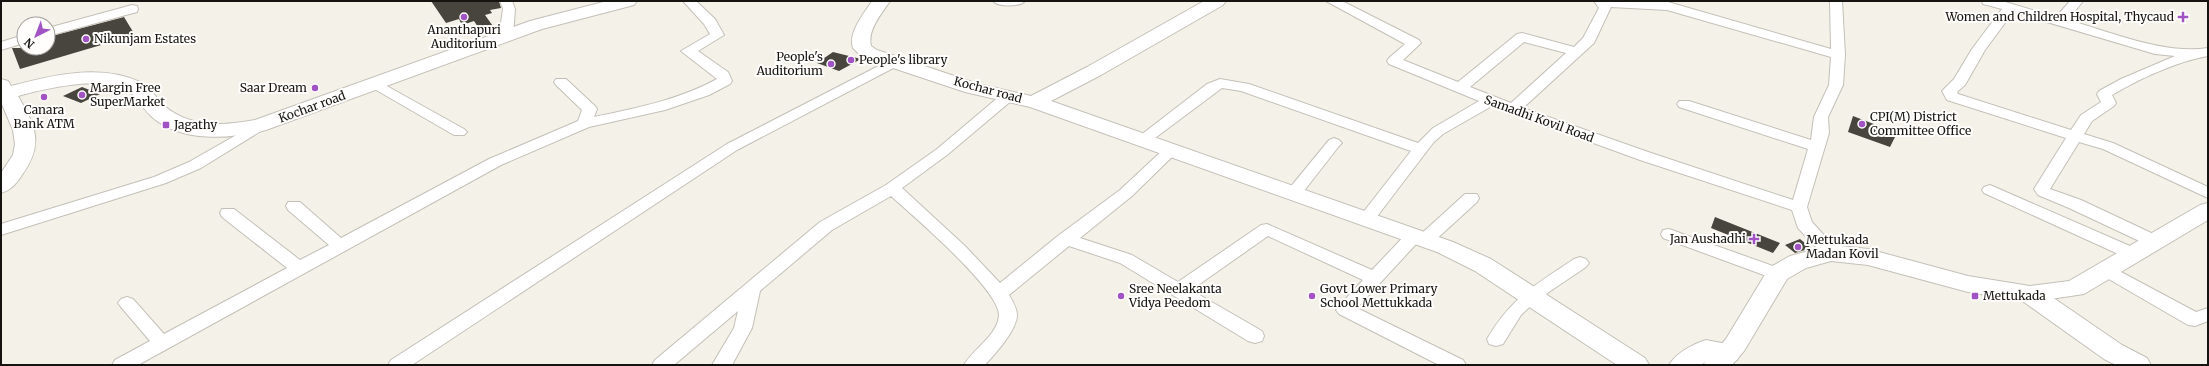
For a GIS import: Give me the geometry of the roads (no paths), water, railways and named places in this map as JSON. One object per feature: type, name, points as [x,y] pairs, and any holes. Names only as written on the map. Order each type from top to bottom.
[{"type":"street","points":[[506,1],[509,9],[506,36]]},
{"type":"street","points":[[122,365],[495,162],[584,124],[660,107],[704,92],[725,81],[723,75],[688,51],[717,36],[716,30],[710,22],[689,1]]},
{"type":"street","name":"Kochar road","points":[[881,1],[862,34],[860,42],[862,48],[870,54],[1006,98],[1034,102],[1094,71],[1217,1]]},
{"type":"street","points":[[999,1],[1019,1]]},
{"type":"street","name":"Samadhi Kovil Road","points":[[1332,1],[1414,43],[1394,61],[1490,101],[1645,157],[1799,207]]},
{"type":"street","points":[[1600,1],[1620,5],[1657,3],[1838,55]]},
{"type":"street","points":[[1513,109],[1574,51],[1589,40],[1605,8],[1600,1]]},
{"type":"street","points":[[1831,253],[1804,224],[1799,207],[1821,133],[1821,117],[1836,85],[1838,55],[1836,1]]},
{"type":"street","points":[[1988,1],[2160,51],[2201,53]]},
{"type":"street","points":[[2059,22],[2077,1]]},
{"type":"street","name":"Kochar road","points":[[3,91],[101,77],[122,81],[140,90],[151,105],[172,121],[195,130],[227,132],[259,126],[536,25],[622,2]]},
{"type":"street","points":[[2010,8],[1979,49],[1960,82],[1949,91],[1952,97],[2108,146],[2208,193]]},
{"type":"street","points":[[56,30],[132,9]]},
{"type":"street","points":[[1460,88],[1522,37],[1574,51]]},
{"type":"street","points":[[1,46],[16,41]]},
{"type":"street","points":[[2156,242],[2075,204],[2044,192],[2042,188],[2073,136],[2086,118],[2110,103],[2104,94],[2142,75],[2201,53]]},
{"type":"street","points":[[398,365],[732,147],[894,62]]},
{"type":"street","points":[[561,82],[590,109],[584,124]]},
{"type":"street","points":[[1142,141],[1212,87],[1220,83],[1250,89],[1421,149]]},
{"type":"street","points":[[376,84],[459,132]]},
{"type":"street","points":[[1,186],[15,172],[26,144],[17,113],[3,91]]},
{"type":"street","points":[[662,365],[826,226],[892,188],[942,152],[1006,98]]},
{"type":"street","points":[[1366,219],[1421,149],[1438,132],[1490,101]]},
{"type":"street","points":[[1034,102],[1420,238],[1483,265],[1636,365]]},
{"type":"street","points":[[1684,104],[1817,147]]},
{"type":"street","points":[[1,230],[160,180],[195,165],[259,126]]},
{"type":"street","points":[[1294,193],[1334,143]]},
{"type":"street","points":[[999,293],[1065,239],[1126,193],[1171,150]]},
{"type":"street","points":[[892,188],[965,255],[1007,303],[1009,314],[1005,326],[974,365]]},
{"type":"street","points":[[1990,190],[2133,254]]},
{"type":"street","points":[[1456,365],[1345,310],[1375,278],[1420,238],[1471,198]]},
{"type":"street","points":[[294,206],[341,247]]},
{"type":"street","points":[[1682,365],[1706,348],[1722,359],[1743,334],[1778,274],[1798,262],[1831,253],[1868,257],[1968,284],[2030,294],[2075,288],[2156,242],[2208,210]]},
{"type":"street","points":[[228,212],[300,269]]},
{"type":"street","points":[[1179,290],[1267,229],[1375,278]]},
{"type":"street","points":[[1669,234],[1778,274]]},
{"type":"street","points":[[1065,239],[1126,259],[1255,336]]},
{"type":"street","points":[[1496,339],[1515,311],[1530,296],[1580,263]]},
{"type":"street","points":[[2106,270],[2195,320],[2208,314]]},
{"type":"street","points":[[722,365],[743,328],[752,288]]},
{"type":"street","points":[[2030,294],[2113,352],[2138,365]]},
{"type":"street","points":[[126,303],[162,343]]},
{"type":"place","name":"Ananthapuri Auditorium","points":[[464,17]]},
{"type":"place","name":"Women and Children Hospital, Thycaud","points":[[2183,17]]},
{"type":"place","name":"Nikunjam Estates","points":[[86,39]]},
{"type":"place","name":"People's library","points":[[851,60]]},
{"type":"place","name":"People's Auditorium","points":[[831,64]]},
{"type":"place","name":"Saar Dream","points":[[315,88]]},
{"type":"place","name":"Margin Free SuperMarket","points":[[82,95]]},
{"type":"place","name":"Canara Bank ATM","points":[[44,97]]},
{"type":"place","name":"CPI(M) District Committee Office","points":[[1862,124]]},
{"type":"place","name":"Jagathy","points":[[166,125]]},
{"type":"place","name":"Jan Aushadhi","points":[[1754,239]]},
{"type":"place","name":"Mettukada Madan Kovil","points":[[1798,247]]},
{"type":"place","name":"Sree Neelakanta Vidya Peedom","points":[[1121,296]]},
{"type":"place","name":"Govt Lower Primary School Mettukkada","points":[[1312,296]]},
{"type":"place","name":"Mettukada","points":[[1975,296]]}]
